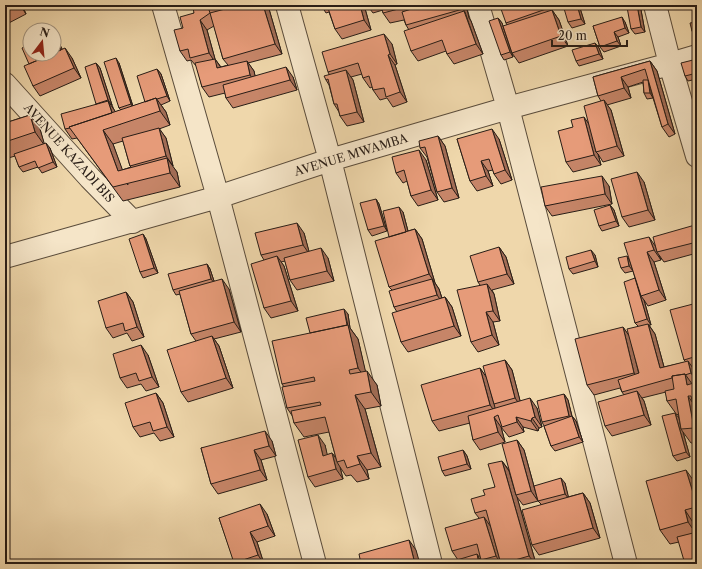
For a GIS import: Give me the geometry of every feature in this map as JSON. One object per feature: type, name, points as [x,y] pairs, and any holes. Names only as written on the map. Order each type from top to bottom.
[{"type":"street","points":[[163,5],[218,197],[315,564]]},
{"type":"street","points":[[287,5],[330,160],[431,564]]},
{"type":"street","points":[[478,5],[508,108],[626,564]]},
{"type":"street","points":[[655,5],[670,64],[697,156]]},
{"type":"street","name":"AVENUE MWAMBA","points":[[5,257],[218,197],[330,160],[508,108],[697,56]]},
{"type":"street","name":"AVENUE KAZADI BIS","points":[[5,84],[90,178],[133,222]]},
{"type":"building","points":[[5,5],[17,5],[5,12]]},
{"type":"building","points":[[198,5],[216,5],[208,7],[210,13],[200,20],[209,53],[190,58],[188,49],[180,51],[174,30],[183,28],[180,17],[194,13],[193,8],[198,7]]},
{"type":"building","points":[[240,5],[263,5],[275,44],[223,59],[210,13]]},
{"type":"building","points":[[327,5],[360,5],[364,20],[335,29]]},
{"type":"building","points":[[381,5],[406,5],[406,7],[383,13]]},
{"type":"building","points":[[424,5],[462,5],[463,9],[406,25],[402,12]]},
{"type":"building","points":[[512,5],[548,5],[549,8],[506,23],[501,9]]},
{"type":"building","points":[[563,5],[577,5],[581,19],[568,22]]},
{"type":"building","points":[[637,5],[641,27],[631,29],[627,7]]},
{"type":"building","points":[[552,10],[561,36],[512,53],[503,26]]},
{"type":"building","points":[[464,11],[476,44],[447,54],[442,40],[411,51],[404,31]]},
{"type":"building","points":[[622,17],[625,28],[614,32],[617,41],[600,47],[593,26]]},
{"type":"building","points":[[498,18],[510,52],[501,55],[489,21]]},
{"type":"building","points":[[697,22],[697,29],[692,31],[690,23]]},
{"type":"building","points":[[384,34],[390,54],[388,55],[400,92],[386,97],[384,88],[373,90],[369,76],[363,78],[358,63],[328,72],[322,52]]},
{"type":"building","points":[[595,43],[599,54],[576,61],[572,50]]},
{"type":"building","points":[[65,48],[74,68],[33,86],[24,66],[33,62],[62,62],[62,49]]},
{"type":"building","points":[[116,58],[131,104],[119,108],[104,62]]},
{"type":"building","points":[[215,59],[217,68],[247,61],[250,75],[202,87],[195,63]]},
{"type":"building","points":[[697,59],[697,73],[685,76],[681,63]]},
{"type":"building","points":[[650,61],[668,124],[662,127],[645,69],[621,77],[624,88],[598,96],[593,77]]},
{"type":"building","points":[[96,63],[108,100],[96,104],[85,67]]},
{"type":"building","points":[[286,67],[290,80],[226,98],[223,85]]},
{"type":"building","points":[[157,69],[167,96],[145,102],[137,76]]},
{"type":"building","points":[[346,70],[357,112],[340,116],[337,104],[334,104],[328,79],[326,80],[324,76]]},
{"type":"building","points":[[643,80],[648,80],[650,93],[644,93]]},
{"type":"building","points":[[156,98],[160,111],[103,130],[118,171],[167,158],[170,173],[113,187],[69,127]]},
{"type":"building","points":[[604,100],[617,146],[596,152],[584,106]]},
{"type":"building","points":[[108,101],[112,113],[65,129],[61,114]]},
{"type":"building","points":[[30,115],[35,132],[5,142],[5,123]]},
{"type":"building","points":[[697,116],[697,123],[694,117]]},
{"type":"building","points":[[584,117],[594,155],[566,162],[558,131],[573,127],[571,120]]},
{"type":"building","points":[[159,128],[166,156],[130,166],[122,138]]},
{"type":"building","points":[[492,129],[505,170],[494,174],[489,159],[481,161],[486,176],[470,181],[457,139]]},
{"type":"building","points":[[438,136],[452,188],[437,192],[425,147],[420,148],[419,141]]},
{"type":"building","points":[[46,143],[53,162],[38,168],[35,161],[19,167],[14,154]]},
{"type":"building","points":[[419,150],[431,190],[411,196],[404,170],[396,173],[392,157]]},
{"type":"building","points":[[637,172],[648,210],[622,217],[611,179]]},
{"type":"building","points":[[602,176],[605,194],[545,206],[541,187]]},
{"type":"building","points":[[376,199],[384,226],[368,230],[360,203]]},
{"type":"building","points":[[610,205],[616,221],[599,226],[594,210]]},
{"type":"building","points":[[399,207],[406,232],[389,237],[383,211]]},
{"type":"building","points":[[297,223],[303,245],[261,255],[255,233]]},
{"type":"building","points":[[695,225],[697,242],[657,252],[653,237]]},
{"type":"building","points":[[415,229],[429,274],[389,287],[375,241]]},
{"type":"building","points":[[143,234],[154,268],[140,272],[129,239]]},
{"type":"building","points":[[649,237],[654,250],[647,252],[659,290],[641,296],[624,243]]},
{"type":"building","points":[[499,247],[507,274],[478,282],[470,256]]},
{"type":"building","points":[[321,248],[327,271],[290,280],[284,258]]},
{"type":"building","points":[[591,250],[595,261],[569,269],[566,257]]},
{"type":"building","points":[[277,256],[291,301],[264,308],[251,264]]},
{"type":"building","points":[[627,256],[629,266],[621,268],[618,258]]},
{"type":"building","points":[[207,264],[211,279],[173,290],[168,274]]},
{"type":"building","points":[[635,278],[647,319],[635,323],[624,282]]},
{"type":"building","points":[[222,279],[234,322],[191,334],[179,291]]},
{"type":"building","points":[[432,279],[437,295],[394,307],[389,291]]},
{"type":"building","points":[[487,284],[493,311],[486,312],[492,335],[471,342],[457,290]]},
{"type":"building","points":[[126,292],[137,327],[125,331],[123,323],[106,328],[98,301]]},
{"type":"building","points":[[445,297],[454,326],[401,342],[392,313]]},
{"type":"building","points":[[697,303],[697,356],[684,360],[670,310]]},
{"type":"building","points":[[344,309],[347,325],[310,333],[306,318]]},
{"type":"building","points":[[648,324],[660,368],[688,361],[691,373],[672,376],[672,378],[622,392],[618,380],[639,373],[627,329]]},
{"type":"building","points":[[348,325],[358,368],[349,370],[350,374],[367,371],[371,392],[355,395],[371,453],[357,456],[360,464],[347,468],[344,460],[337,462],[325,417],[294,423],[291,411],[321,405],[320,402],[287,408],[282,387],[315,381],[314,377],[282,384],[272,341]]},
{"type":"building","points":[[623,327],[634,373],[587,385],[575,339]]},
{"type":"building","points":[[212,336],[226,378],[181,392],[167,350]]},
{"type":"building","points":[[141,345],[152,377],[139,381],[136,373],[120,378],[113,354]]},
{"type":"building","points":[[505,360],[515,398],[494,404],[483,366]]},
{"type":"building","points":[[480,368],[490,405],[432,421],[421,385]]},
{"type":"building","points":[[685,374],[687,385],[697,382],[697,422],[691,396],[688,396],[694,428],[681,429],[676,399],[667,401],[665,391],[674,389],[672,376]]},
{"type":"building","points":[[637,391],[644,415],[605,426],[598,402]]},
{"type":"building","points":[[156,393],[167,427],[153,431],[150,422],[133,427],[125,403]]},
{"type":"building","points":[[564,394],[569,416],[542,422],[537,401]]},
{"type":"building","points":[[530,398],[535,417],[532,418],[531,421],[516,417],[517,422],[502,427],[498,415],[494,417],[498,432],[473,440],[468,416]]},
{"type":"building","points":[[675,413],[686,452],[673,456],[662,416]]},
{"type":"building","points":[[572,416],[579,437],[551,446],[544,426]]},
{"type":"building","points":[[265,431],[269,446],[254,450],[260,470],[211,484],[201,448]]},
{"type":"building","points":[[318,435],[323,456],[332,453],[336,469],[308,477],[298,440]]},
{"type":"building","points":[[517,440],[531,491],[516,495],[502,444]]},
{"type":"building","points":[[463,450],[467,464],[442,471],[438,457]]},
{"type":"building","points":[[502,461],[529,556],[501,564],[486,510],[475,513],[471,499],[485,495],[483,490],[495,487],[488,464]]},
{"type":"building","points":[[686,470],[694,496],[697,495],[697,510],[696,507],[685,510],[688,522],[660,530],[646,481]]},
{"type":"building","points":[[561,478],[565,494],[538,501],[534,486]]},
{"type":"building","points":[[583,493],[593,528],[532,545],[522,510]]},
{"type":"building","points":[[260,504],[268,526],[250,532],[258,555],[234,563],[219,518]]},
{"type":"building","points":[[484,517],[496,556],[481,560],[477,544],[452,551],[445,528]]},
{"type":"building","points":[[697,532],[697,564],[685,564],[677,537]]},
{"type":"building","points":[[409,540],[415,564],[361,564],[359,554]]},
{"type":"building","points":[[477,554],[479,564],[458,564],[457,560]]}]
